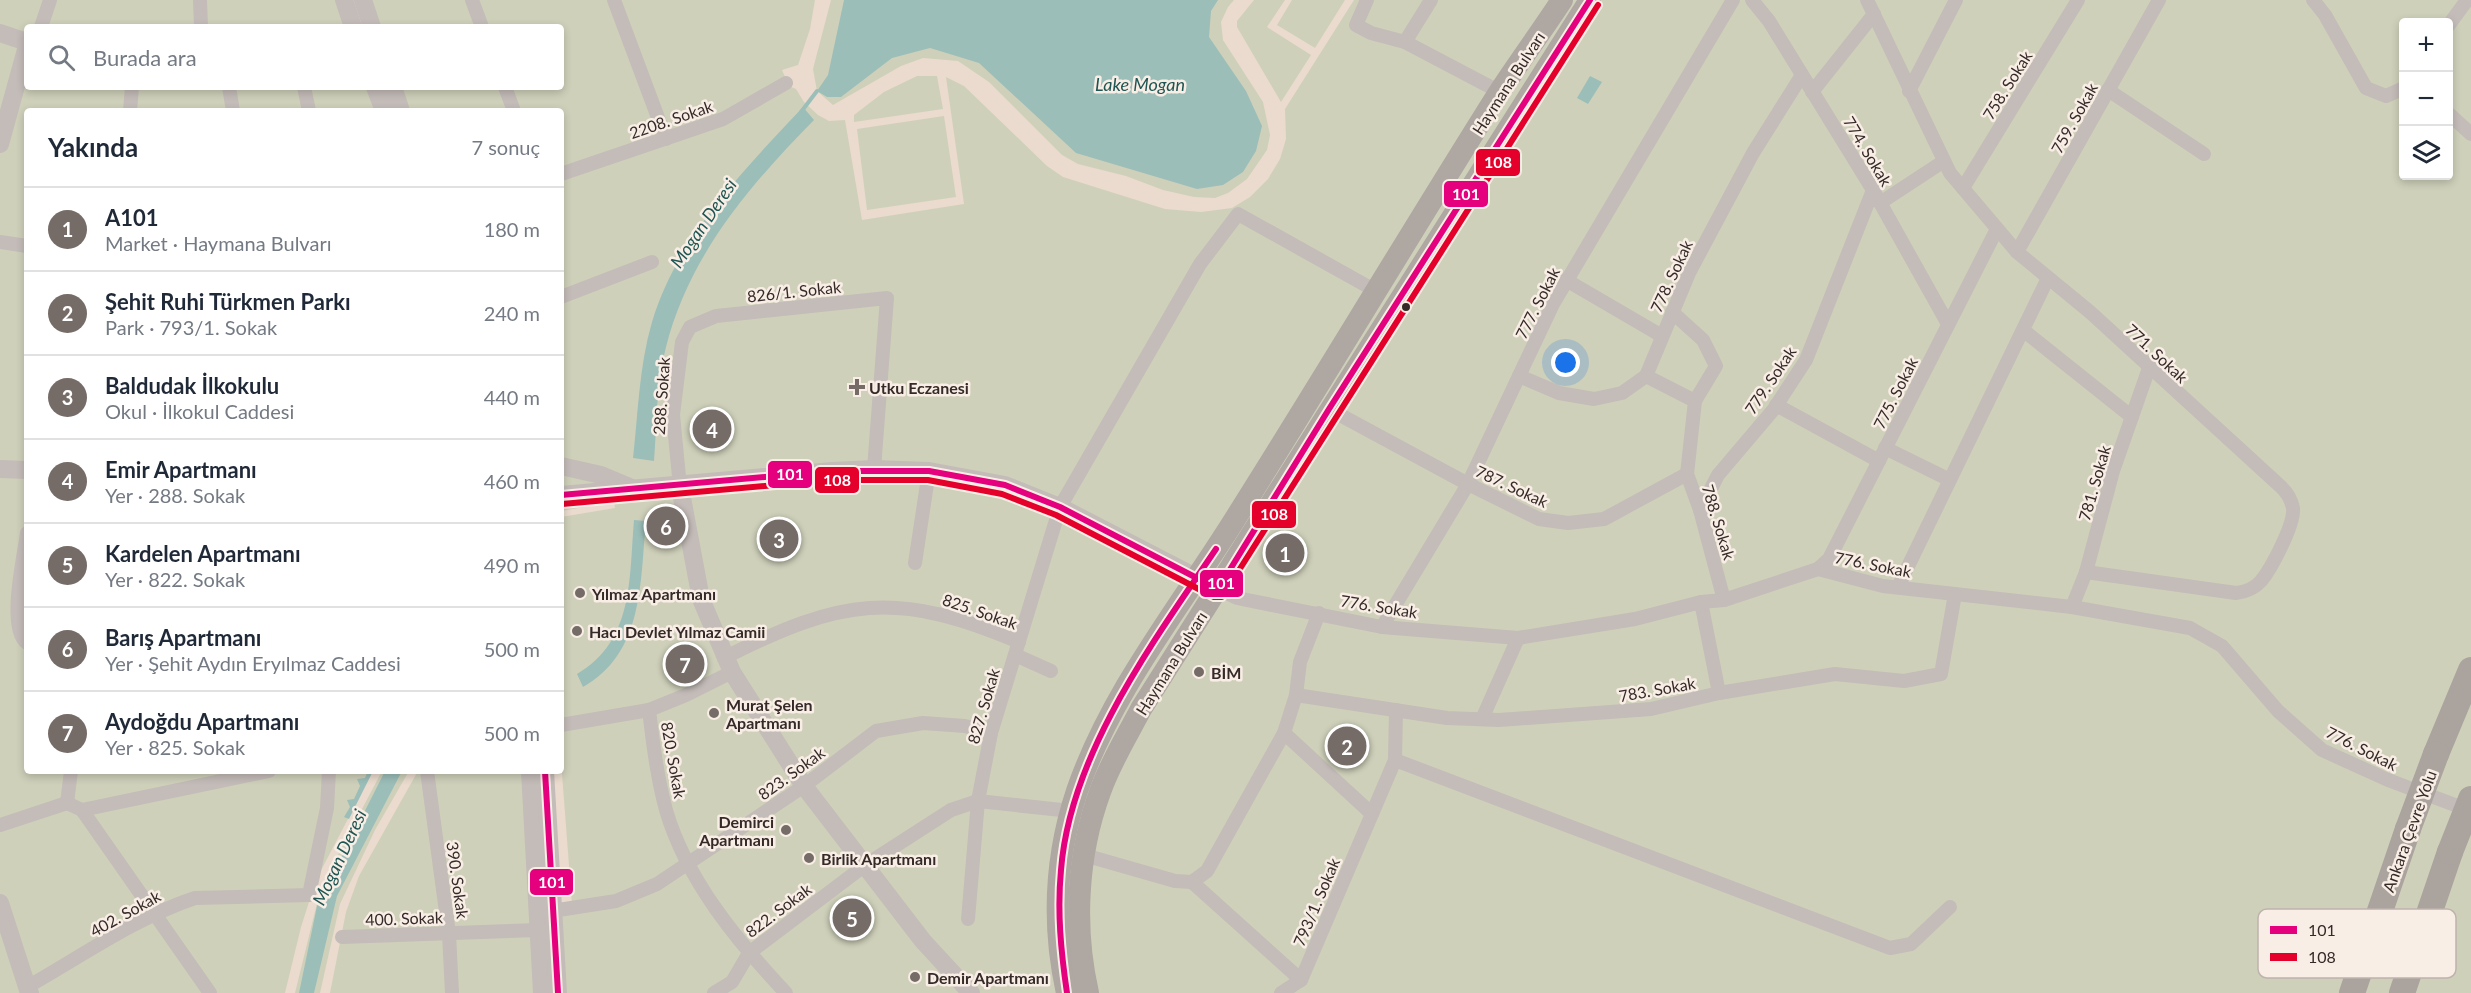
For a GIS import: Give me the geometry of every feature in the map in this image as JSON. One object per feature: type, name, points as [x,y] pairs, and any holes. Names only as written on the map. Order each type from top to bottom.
[{"type":"highway","name":"Haymana Bulvarı","points":[[1067,993],[1060,954],[1057,904],[1060,857],[1071,811],[1089,761],[1108,720],[1196,577],[1242,509],[1500,92],[1562,0]]},
{"type":"highway","name":"Haymana Bulvarı","points":[[1088,993],[1079,925],[1086,838],[1099,794],[1126,737],[1141,709],[1329,409],[1590,0]]},
{"type":"highway","name":"Ankara Çevre Yolu","points":[[2381,909],[2436,754],[2471,670]]},
{"type":"highway","points":[[2431,909],[2471,799]]},
{"type":"highway","name":"Ankara Çevre Yolu","points":[[2352,993],[2357,978]]},
{"type":"highway","points":[[2402,993],[2407,978]]},
{"type":"street","points":[[42,24],[50,0]]},
{"type":"street","points":[[200,0],[201,24]]},
{"type":"street","points":[[344,0],[352,24]]},
{"type":"street","points":[[363,0],[371,24]]},
{"type":"street","points":[[472,0],[481,24]]},
{"type":"street","points":[[614,0],[666,139]]},
{"type":"street","points":[[1368,0],[1356,25],[1371,33],[1405,42],[1500,92]]},
{"type":"street","points":[[1405,42],[1431,0]]},
{"type":"street","name":"777. Sokak","points":[[1382,627],[1468,484],[1566,280],[1733,0]]},
{"type":"street","name":"774. Sokak","points":[[1752,0],[1769,21],[1876,197],[1948,324]]},
{"type":"street","name":"771. Sokak","points":[[1867,0],[1944,161],[1997,229],[2017,252],[2286,491],[2292,506],[2291,522],[2262,580],[2254,587],[2242,592],[2086,572]]},
{"type":"street","points":[[1909,91],[1956,0]]},
{"type":"street","name":"758. Sokak","points":[[1963,188],[2079,0]]},
{"type":"street","name":"759. Sokak","points":[[2017,252],[2159,0]]},
{"type":"street","points":[[2313,0],[2325,15],[2366,88],[2386,96],[2399,90]]},
{"type":"street","points":[[2453,19],[2467,0]]},
{"type":"street","points":[[1812,92],[1874,14]]},
{"type":"street","points":[[0,33],[24,43]]},
{"type":"street","points":[[0,144],[24,55]]},
{"type":"street","name":"778. Sokak","points":[[1646,376],[1689,273],[1753,153],[1802,75]]},
{"type":"street","name":"2208. Sokak","points":[[564,173],[737,113],[786,83]]},
{"type":"street","points":[[130,108],[132,90]]},
{"type":"street","points":[[230,90],[232,108]]},
{"type":"street","points":[[305,90],[308,108]]},
{"type":"street","points":[[376,90],[383,108]]},
{"type":"street","points":[[394,90],[400,108]]},
{"type":"street","points":[[506,90],[513,108]]},
{"type":"street","points":[[2108,90],[2204,154]]},
{"type":"street","points":[[2453,118],[2471,134]]},
{"type":"street","points":[[1876,197],[1944,161]]},
{"type":"street","name":"779. Sokak","points":[[1700,510],[1718,475],[1776,405],[1806,360],[1876,197]]},
{"type":"street","name":"827. Sokak","points":[[968,920],[978,801],[991,733],[1060,507],[1200,264],[1238,214],[1376,291]]},
{"type":"street","name":"775. Sokak","points":[[1818,569],[1829,559],[1997,229]]},
{"type":"street","points":[[0,242],[24,246]]},
{"type":"street","points":[[564,296],[652,261]]},
{"type":"street","points":[[1898,587],[2048,278]]},
{"type":"street","points":[[1566,280],[1662,336]]},
{"type":"street","name":"826/1. Sokak","points":[[706,321],[716,316],[887,298],[874,469]]},
{"type":"street","points":[[1519,376],[1559,393],[1594,399],[1622,393],[1646,376],[1695,401],[1716,366],[1703,340],[1672,312]]},
{"type":"street","name":"288. Sokak","points":[[680,487],[673,415],[682,342],[690,327],[706,321]]},
{"type":"street","points":[[2023,330],[2132,417]]},
{"type":"street","name":"781. Sokak","points":[[2072,607],[2086,572],[2113,471],[2149,368]]},
{"type":"street","name":"788. Sokak","points":[[1695,401],[1687,474],[1700,510],[1724,600]]},
{"type":"street","points":[[1776,405],[1882,454],[1950,480]]},
{"type":"street","name":"787. Sokak","points":[[1329,409],[1468,484],[1539,519],[1568,524],[1604,519],[1687,474]]},
{"type":"street","points":[[564,467],[601,475],[636,490]]},
{"type":"street","points":[[0,469],[24,470]]},
{"type":"street","points":[[564,495],[680,487],[874,469],[929,471],[1005,485],[1060,507],[1218,589]]},
{"type":"street","points":[[915,563],[929,471]]},
{"type":"street","points":[[680,487],[701,599],[728,665],[804,786],[923,941],[971,993]]},
{"type":"street","points":[[24,555],[16,614],[20,633],[24,639]]},
{"type":"street","name":"776. Sokak","points":[[1218,589],[1237,598],[1382,627],[1518,638],[1635,619],[1701,602],[1724,600],[1818,569],[1898,587],[2072,607],[2190,628],[2222,646],[2278,711],[2322,750],[2388,780],[2471,811]]},
{"type":"street","name":"783. Sokak","points":[[1296,695],[1447,718],[1482,719],[1591,715],[1651,709],[1719,693],[1835,674],[1904,681],[1941,674],[1955,594]]},
{"type":"street","points":[[1701,602],[1719,693]]},
{"type":"street","name":"825. Sokak","points":[[564,724],[649,710],[694,692],[728,665],[799,622],[843,611],[887,607],[916,609],[956,617],[1017,648],[1051,671]]},
{"type":"street","points":[[1084,855],[1174,881],[1192,882],[1207,871],[1284,733],[1296,695],[1300,662],[1319,613]]},
{"type":"street","points":[[1482,719],[1518,638]]},
{"type":"street","name":"820. Sokak","points":[[649,710],[665,808],[688,866],[749,953],[786,993]]},
{"type":"street","points":[[1396,710],[1395,760],[1890,948],[1911,944],[1950,907]]},
{"type":"street","name":"823. Sokak","points":[[552,911],[599,905],[629,897],[688,866],[804,786],[866,736],[884,728],[930,723],[965,726],[991,733]]},
{"type":"street","points":[[1284,733],[1372,814]]},
{"type":"street","name":"793/1. Sokak","points":[[1192,882],[1301,980],[1395,760]]},
{"type":"street","points":[[67,803],[71,774]]},
{"type":"street","points":[[82,810],[255,774]]},
{"type":"street","name":"402. Sokak","points":[[29,991],[154,914],[195,898],[309,895],[327,808],[329,774]]},
{"type":"street","name":"390. Sokak","points":[[427,774],[449,934],[452,993]]},
{"type":"street","points":[[530,774],[542,993]]},
{"type":"street","points":[[545,774],[558,993]]},
{"type":"street","name":"822. Sokak","points":[[720,992],[732,982],[749,953],[864,866],[937,817],[978,801],[1071,811]]},
{"type":"street","points":[[0,825],[67,803],[82,810],[210,993]]},
{"type":"street","points":[[0,903],[29,991]]},
{"type":"street","name":"400. Sokak","points":[[342,937],[538,930]]},
{"type":"street","points":[[1281,993],[1301,980]]},
{"type":"green space","points":[[0,0],[2471,0],[2471,993],[0,993]]},
{"type":"shaded area","points":[[815,0],[831,0],[813,69],[817,91],[833,105],[901,66],[923,58],[958,61],[989,82],[1062,155],[1078,164],[1126,176],[1163,190],[1194,197],[1215,198],[1228,193],[1247,179],[1267,150],[1270,135],[1263,102],[1223,40],[1221,22],[1228,7],[1234,0],[1254,0],[1237,21],[1237,27],[1281,102],[1311,55],[1267,27],[1285,0],[1292,0],[1277,25],[1315,48],[1345,0],[1354,0],[1285,109],[1286,139],[1280,159],[1268,179],[1250,197],[1232,208],[1201,212],[1165,209],[1063,177],[1047,166],[964,86],[946,77],[964,204],[862,220],[845,120],[829,121],[818,115],[804,102],[796,89],[789,86],[782,70],[798,65],[810,29]],"holes":[[[917,76],[937,76],[943,109],[854,122],[854,115],[884,92]],[[944,116],[956,197],[867,210],[857,129]]]},
{"type":"shaded area","points":[[614,502],[615,508],[564,516],[564,510]]},
{"type":"shaded area","points":[[371,774],[380,774],[321,887],[295,993],[285,993],[301,927],[316,880]]},
{"type":"shaded area","points":[[407,774],[416,774],[359,876],[346,912],[330,993],[320,993],[340,904],[375,830]]},
{"type":"shaded area","points":[[551,774],[562,774],[572,904],[559,904]]},
{"type":"water","name":"Lake Mogan","points":[[844,0],[1218,0],[1211,11],[1209,37],[1246,91],[1262,126],[1256,151],[1243,172],[1223,185],[1197,189],[1076,153],[979,63],[930,48],[892,58],[841,97],[827,97],[817,91],[828,75]]},
{"type":"water","points":[[1590,76],[1602,82],[1588,104],[1577,98]]},
{"type":"water","points":[[803,107],[814,120],[767,171],[724,224],[690,282],[676,314],[663,361],[654,461],[633,458],[644,356],[652,322],[663,291],[695,233],[715,206]]},
{"type":"water","points":[[634,520],[646,521],[640,591],[635,614],[628,636],[618,655],[603,673],[583,687],[577,674],[596,660],[609,644],[619,626],[625,607],[629,586]]},
{"type":"water","points":[[367,774],[372,774],[349,819],[344,817],[350,807],[347,800],[354,799],[360,786],[357,779],[365,778]]},
{"type":"water","points":[[383,774],[400,774],[337,896],[314,993],[299,993],[317,906]]},
{"type":"waterway","name":"Mogan Deresi","points":[[801,112],[817,91]]},
{"type":"transit line","name":"101","points":[[564,495],[832,471],[929,471],[1005,485],[1060,507],[1218,589],[1329,409],[1590,0]]},
{"type":"transit line","name":"108","points":[[564,504],[833,480],[928,480],[1002,494],[1056,515],[1214,597],[1222,597],[1598,5]]},
{"type":"transit line","name":"101","points":[[1067,993],[1059,901],[1068,827],[1080,784],[1097,742],[1118,701],[1166,622],[1216,549]]},
{"type":"transit line","name":"101","points":[[545,774],[558,993]]},
{"type":"place","name":"Utku Eczanesi","points":[[857,387]]},
{"type":"place","name":"Emir Apartmanı","points":[[712,429]]},
{"type":"place","name":"Barış Apartmanı","points":[[666,526]]},
{"type":"place","name":"Baldudak İlkokulu","points":[[779,539]]},
{"type":"place","name":"A101","points":[[1285,553]]},
{"type":"place","name":"Yılmaz Apartmanı","points":[[580,593]]},
{"type":"place","name":"Hacı Devlet Yılmaz Camii","points":[[577,631]]},
{"type":"place","name":"Aydoğdu Apartmanı","points":[[685,664]]},
{"type":"place","name":"BİM","points":[[1199,672]]},
{"type":"place","name":"Murat Şelen Apartmanı","points":[[714,713]]},
{"type":"place","name":"Şehit Ruhi Türkmen Parkı","points":[[1347,746]]},
{"type":"place","name":"Demirci Apartmanı","points":[[786,830]]},
{"type":"place","name":"Birlik Apartmanı","points":[[809,858]]},
{"type":"place","name":"Kardelen Apartmanı","points":[[852,918]]},
{"type":"place","name":"Demir Apartmanı","points":[[915,977]]}]
